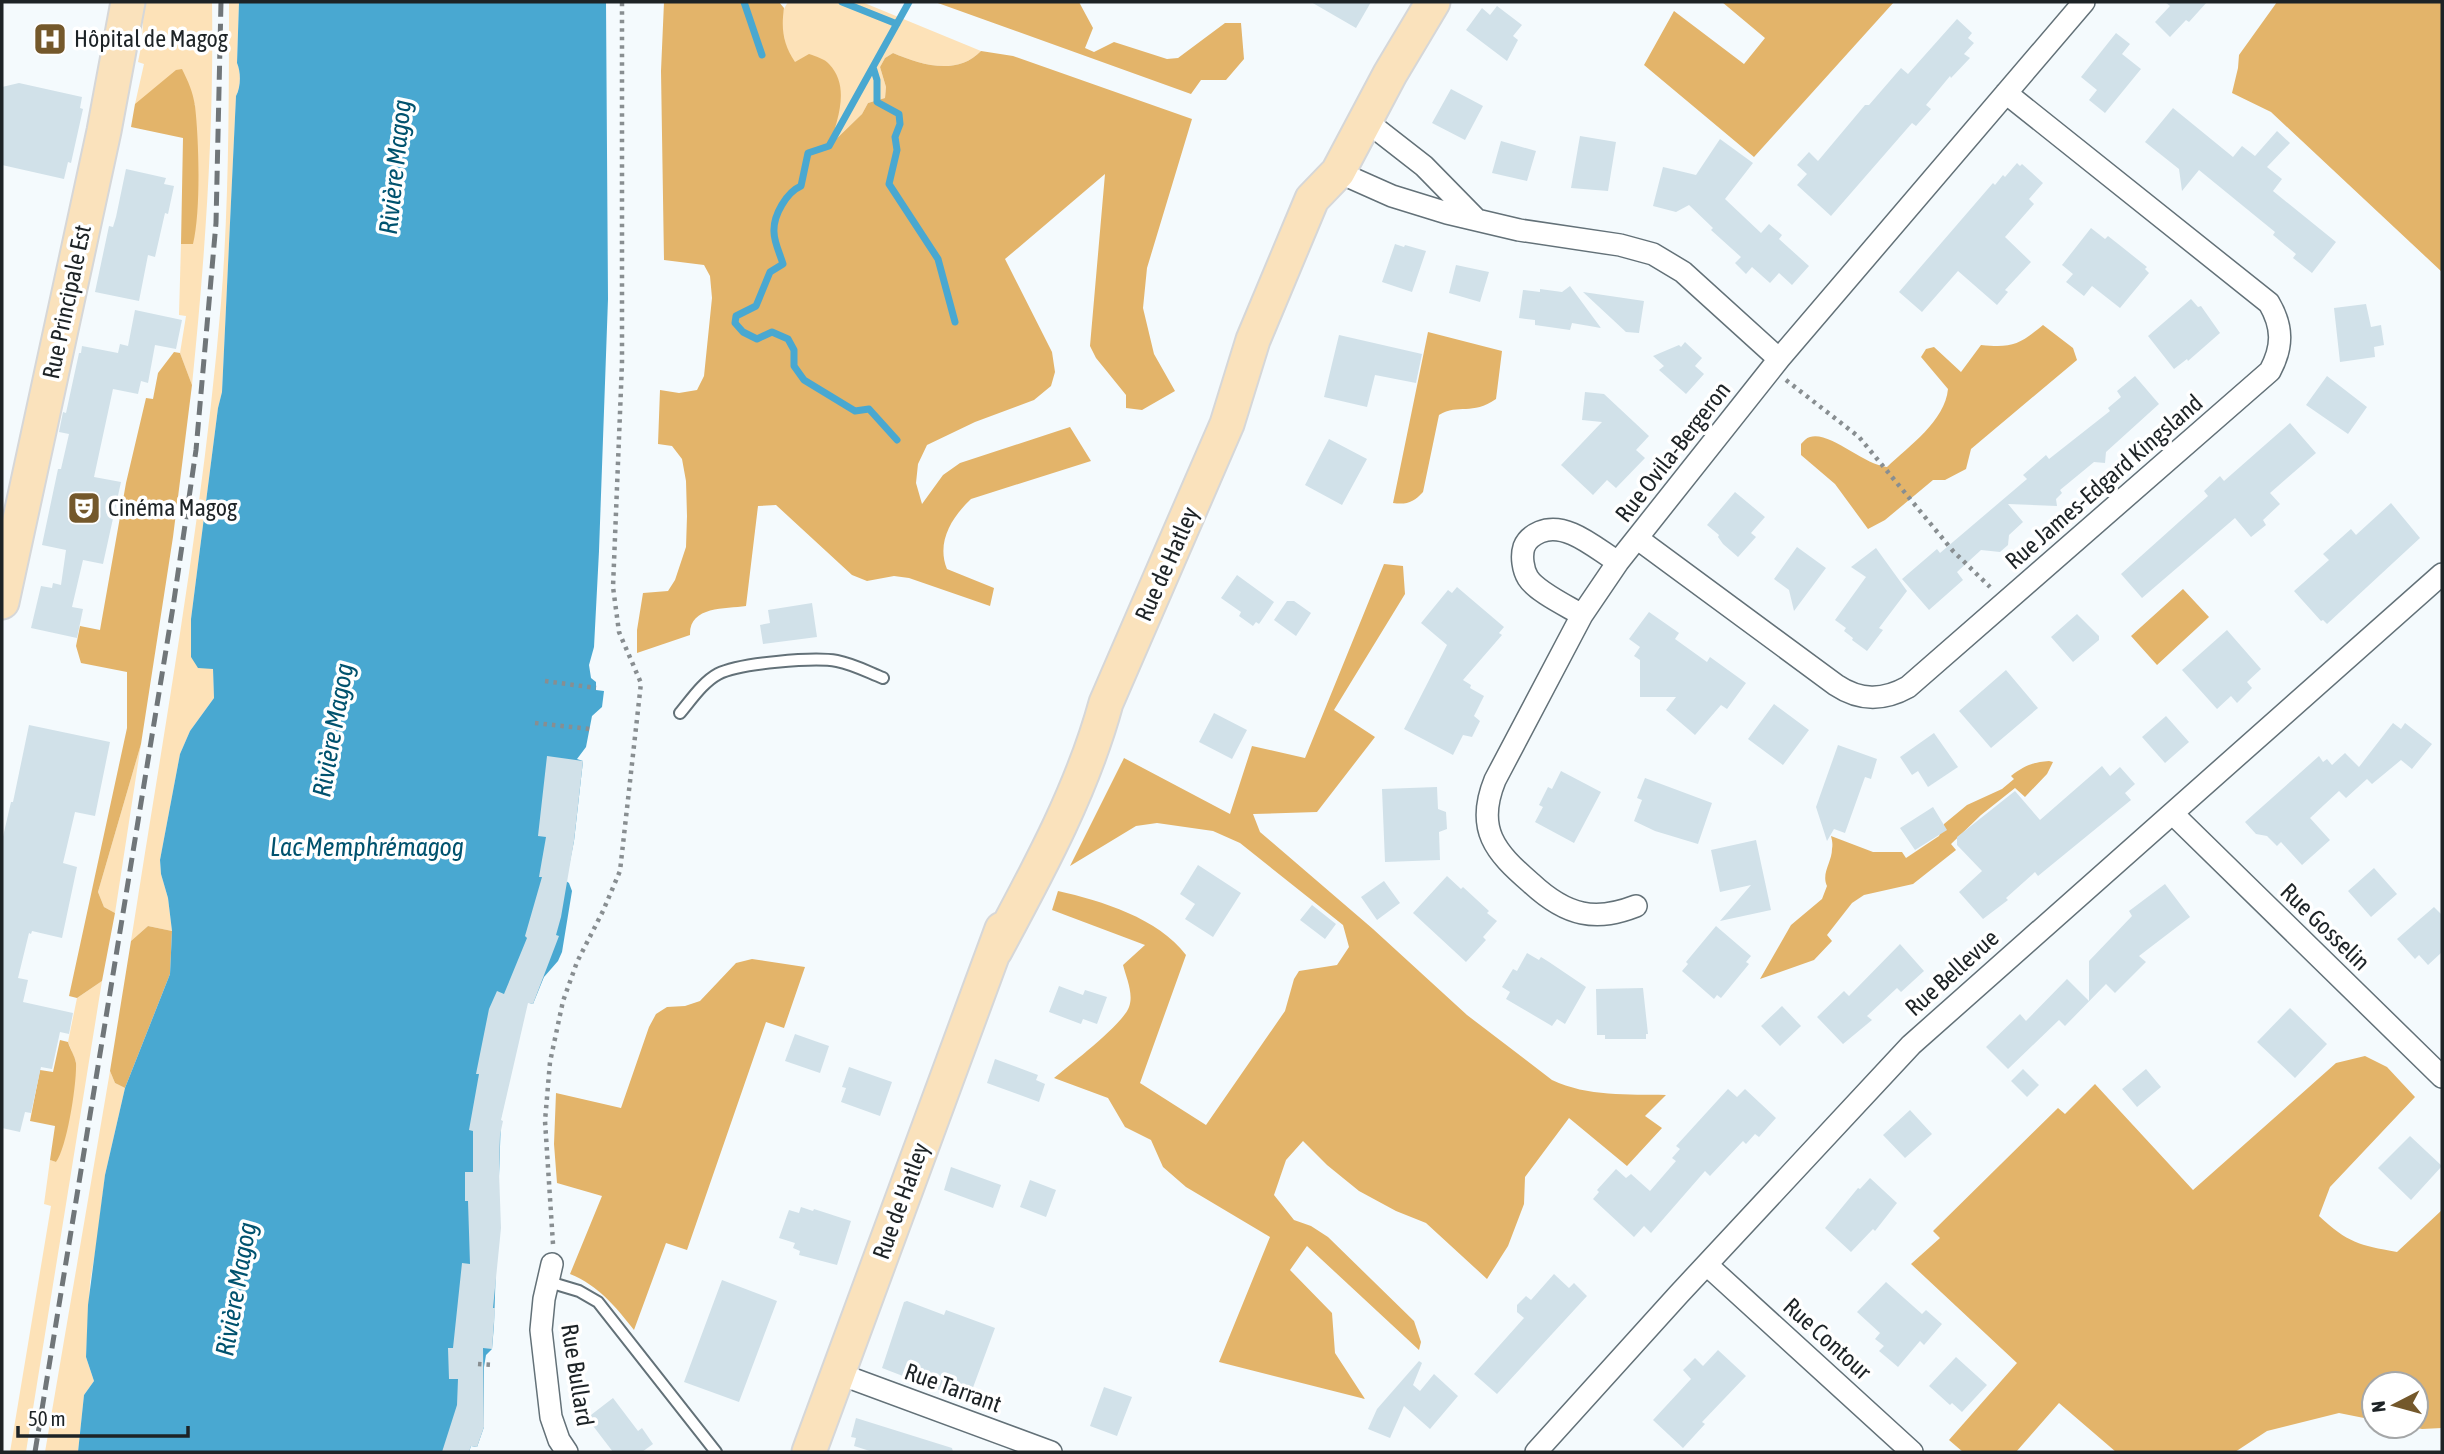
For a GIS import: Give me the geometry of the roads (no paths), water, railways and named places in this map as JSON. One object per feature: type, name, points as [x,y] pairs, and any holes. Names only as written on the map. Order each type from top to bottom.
[{"type":"main road","name":"Rue Principale Est","points":[[2,602],[102,144],[128,2]]},
{"type":"main road","name":"Rue de Hatley","points":[[809,1452],[995,951],[1053,840],[1093,748],[1106,703],[1227,424],[1253,340],[1312,199],[1338,172],[1433,2]]},
{"type":"street","name":"Rue Ovila-Bergeron","points":[[1636,906],[1619,912],[1591,914],[1565,908],[1549,899],[1500,854],[1492,840],[1486,810],[1495,780],[1582,615],[1618,562],[1775,364],[2084,2]]},
{"type":"street","name":"Rue James-Edgard Kingsland","points":[[1638,539],[1836,685],[1859,696],[1885,697],[1909,687],[2270,371],[2281,344],[2277,316],[2269,303],[2006,93]]},
{"type":"street","points":[[1365,120],[1424,166],[1476,219]]},
{"type":"street","points":[[1338,172],[1401,199],[1476,219],[1519,230],[1620,245],[1653,254],[1684,272],[1775,364]]},
{"type":"street","points":[[1582,615],[1535,586],[1528,578],[1523,567],[1524,546],[1531,536],[1543,531],[1559,530],[1569,532],[1618,562]]},
{"type":"street","name":"Rue Bellevue","points":[[1536,1452],[1912,1045],[2442,574]]},
{"type":"street","name":"Rue Gosselin","points":[[2173,814],[2442,1077]]},
{"type":"street","name":"Rue Contour","points":[[1707,1265],[1912,1452]]},
{"type":"street","name":"Rue Bullard","points":[[550,1273],[541,1315],[542,1350],[551,1417],[559,1440],[567,1452]]},
{"type":"street","name":"Rue Tarrant","points":[[837,1373],[1051,1452]]},
{"type":"lane","points":[[680,713],[709,681],[734,668],[822,659],[840,661],[883,678]]},
{"type":"lane","points":[[550,1273],[598,1302],[716,1452]]},
{"type":"water","name":"Lac Memphrémagog","points":[[239,2],[606,2],[608,299],[599,551],[594,647],[589,665],[591,678],[596,682],[596,690],[604,691],[602,707],[592,716],[586,747],[577,759],[583,761],[574,841],[566,881],[572,891],[562,952],[544,977],[533,1004],[526,1002],[501,1117],[492,1349],[486,1355],[484,1367],[484,1427],[477,1447],[471,1446],[469,1452],[78,1452],[84,1395],[94,1381],[86,1357],[88,1305],[105,1175],[125,1088],[170,974],[172,931],[160,860],[180,754],[190,731],[214,698],[213,669],[198,668],[191,657],[191,619],[222,392],[236,96],[240,80],[237,63]]},
{"type":"waterway","points":[[744,2],[762,55]]},
{"type":"waterway","points":[[842,2],[897,24]]},
{"type":"waterway","points":[[897,440],[869,409],[855,411],[804,380],[794,366],[794,350],[788,339],[772,332],[757,339],[743,332],[735,323],[736,316],[756,306],[770,272],[783,264],[774,236],[774,225],[786,199],[801,186],[808,153],[829,146],[909,2]]},
{"type":"waterway","points":[[873,67],[877,80],[877,102],[899,114],[900,124],[895,137],[897,150],[889,184],[938,259],[955,322]]},
{"type":"railway","points":[[35,1452],[173,607],[196,450],[216,223],[221,2]]},
{"type":"place","name":"Hôpital de Magog","points":[[50,39]]},
{"type":"place","name":"Cinéma Magog","points":[[84,508]]},
{"type":"water label","name":"Rivière Magog","points":[[395,167]]},
{"type":"water label","name":"Rivière Magog","points":[[333,730]]},
{"type":"water label","name":"Rivière Magog","points":[[236,1289]]}]
